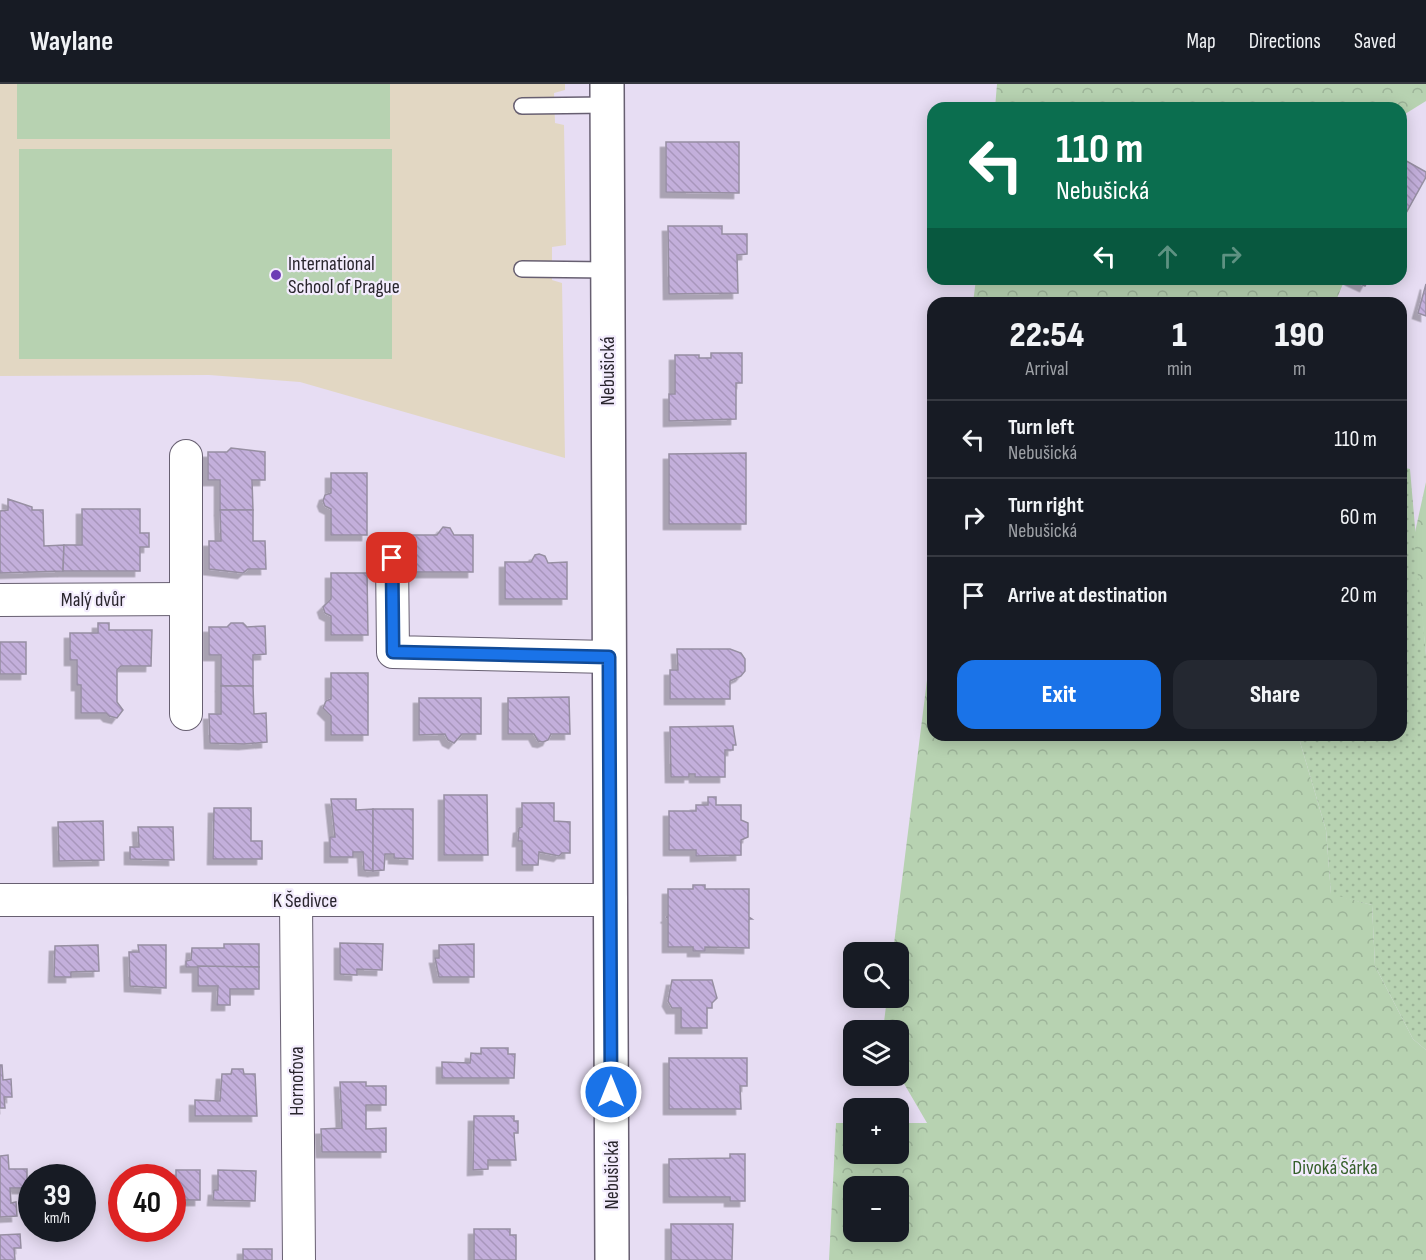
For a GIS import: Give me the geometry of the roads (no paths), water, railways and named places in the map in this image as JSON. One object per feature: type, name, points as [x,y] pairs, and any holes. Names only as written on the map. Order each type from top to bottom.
[{"type":"street","name":"Nebušická","points":[[607,94],[612,1260]]},
{"type":"street","points":[[186,456],[186,714]]},
{"type":"street","points":[[392,558],[393,652],[609,657]]},
{"type":"street","name":"Malý dvůr","points":[[0,600],[186,599]]},
{"type":"street","name":"K Šedivce","points":[[0,900],[296,902],[611,900]]},
{"type":"street","name":"Hornofova","points":[[296,902],[299,1260]]},
{"type":"lane","points":[[522,106],[607,94]]},
{"type":"lane","points":[[522,269],[608,270]]},
{"type":"place","name":"International School of Prague","points":[[276,275]]},
{"type":"park label","name":"Divoká Šárka","points":[[1335,1168]]}]
